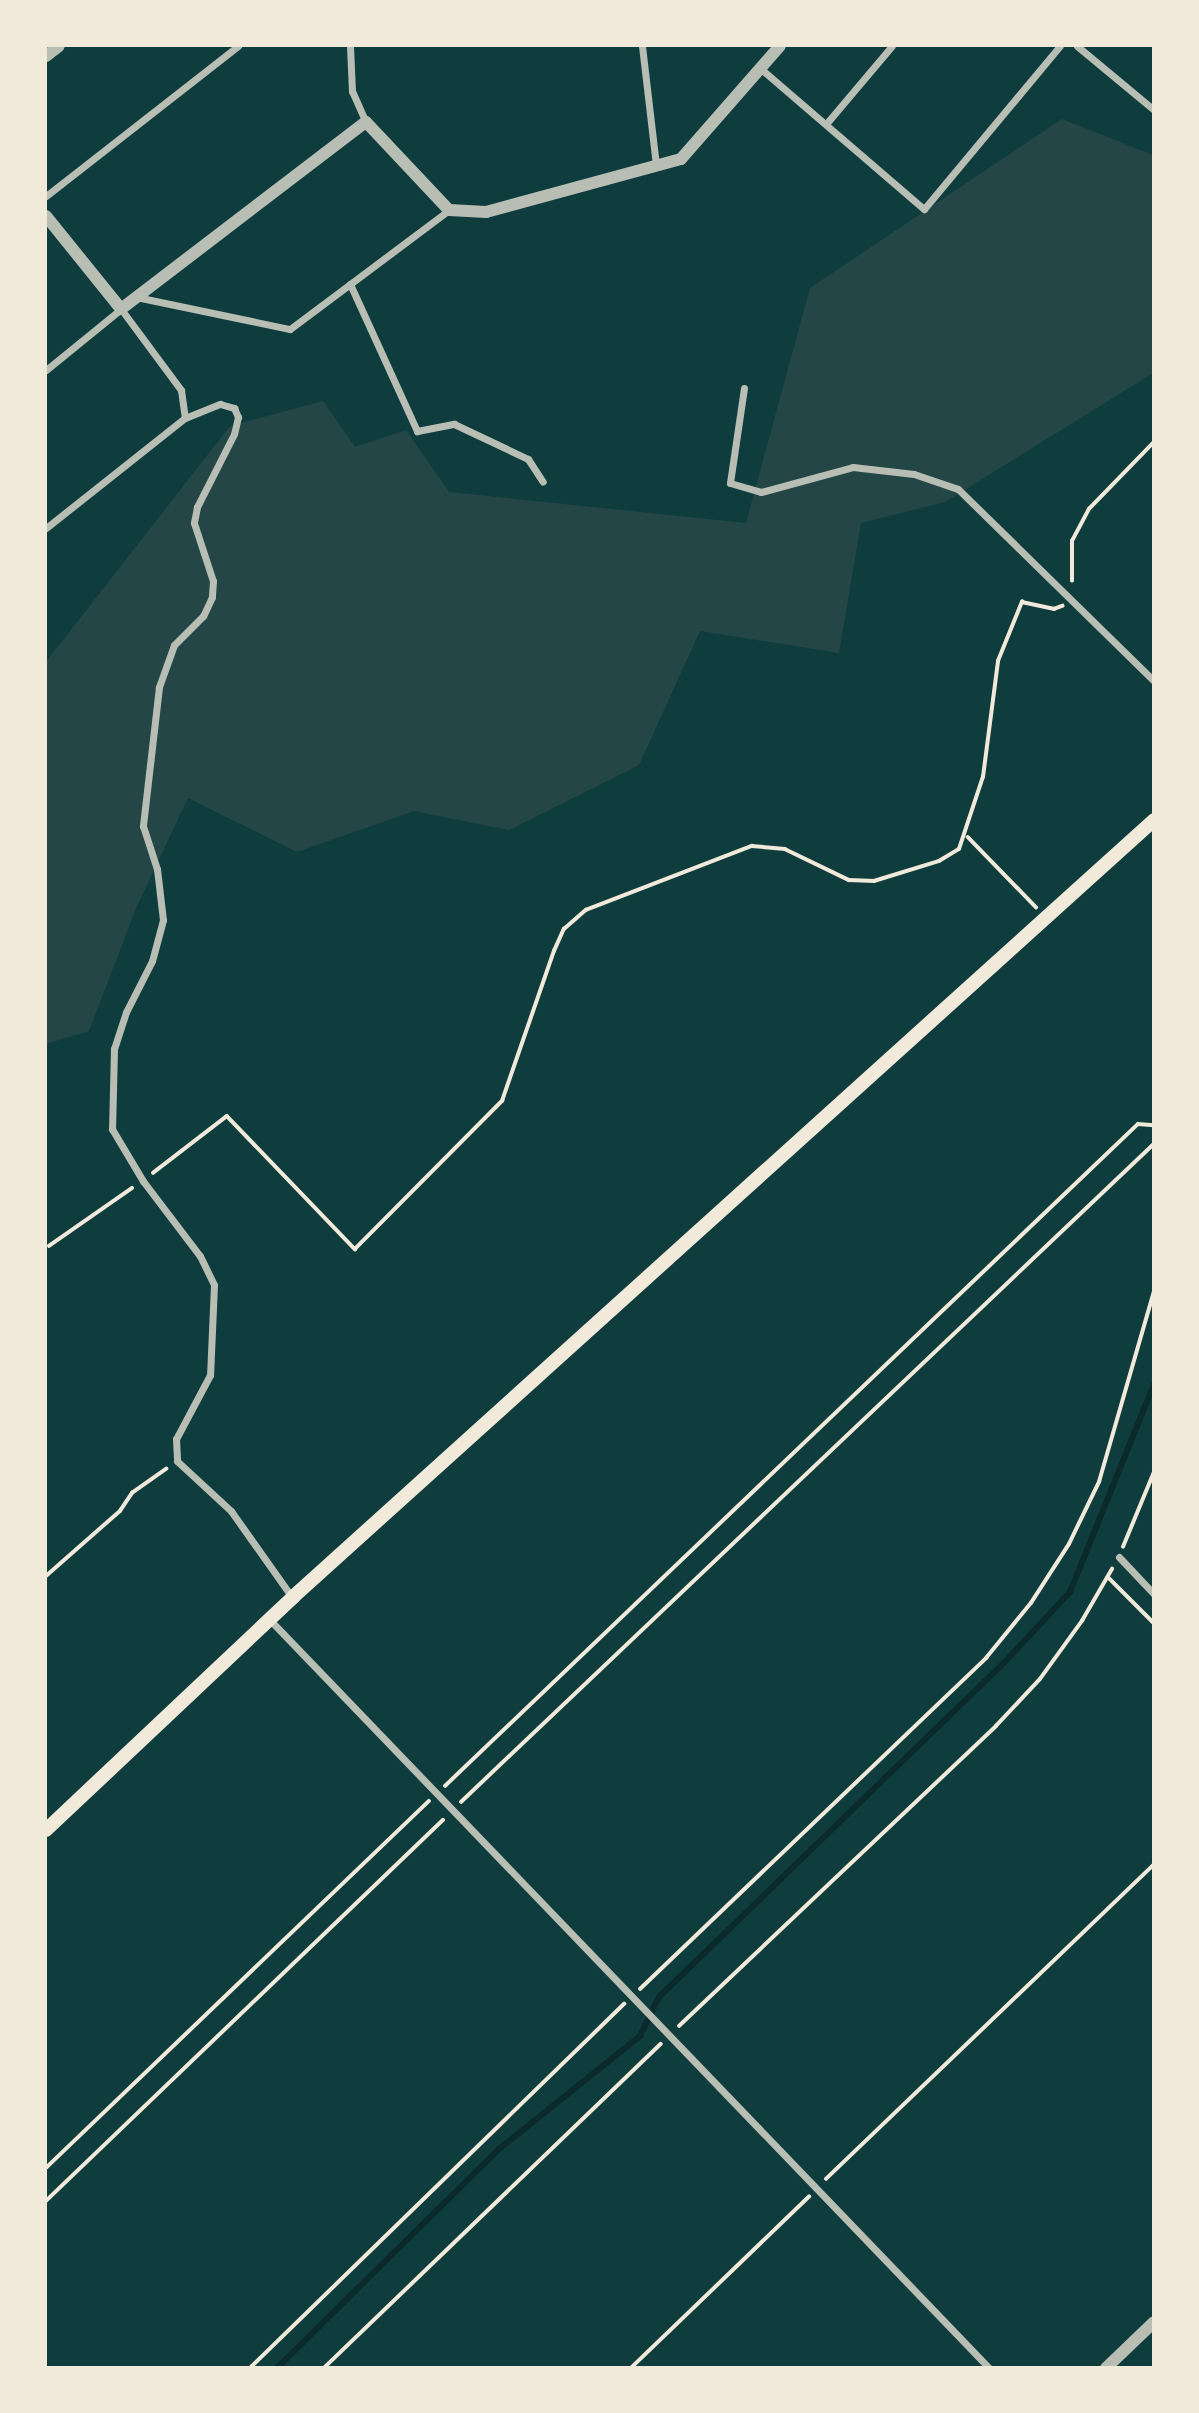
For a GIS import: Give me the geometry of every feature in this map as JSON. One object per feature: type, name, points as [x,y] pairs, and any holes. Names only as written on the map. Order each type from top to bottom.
[{"type":"main road","points":[[46,1829],[293,1597],[1153,820]]},
{"type":"street","points":[[46,56],[58,46]]},
{"type":"street","points":[[46,196],[238,46]]},
{"type":"street","points":[[350,46],[352,91],[366,122],[449,210]]},
{"type":"street","points":[[642,46],[656,167]]},
{"type":"street","points":[[141,298],[282,330],[350,284],[449,210],[486,212],[681,159],[780,46]]},
{"type":"street","points":[[826,124],[892,46]]},
{"type":"street","points":[[761,69],[924,209],[1060,46]]},
{"type":"street","points":[[1077,46],[1153,110]]},
{"type":"street","points":[[46,370],[121,309],[141,298],[366,122]]},
{"type":"street","points":[[46,216],[121,309],[181,390],[186,418]]},
{"type":"street","points":[[350,284],[417,431],[454,424],[528,459],[544,482]]},
{"type":"street","points":[[744,388],[730,483],[761,492],[853,467],[914,474],[958,489],[1153,681]]},
{"type":"street","points":[[46,528],[186,418],[220,404],[234,408],[238,417],[194,523],[213,581],[212,597],[204,615],[174,645],[159,687],[143,802],[143,826],[157,869],[163,920],[152,961],[126,1012],[114,1049],[112,1129],[143,1181],[200,1256],[216,1299],[210,1375],[176,1439],[177,1461],[231,1511],[293,1597]]},
{"type":"street","points":[[1119,1557],[1153,1594]]},
{"type":"street","points":[[270,1620],[989,2368]]},
{"type":"street","points":[[1107,2368],[1153,2322]]},
{"type":"path","points":[[48,1246],[143,1181],[227,1116],[355,1249],[502,1101],[554,951],[564,929],[586,909],[752,846],[785,849],[849,880],[874,881],[939,861],[959,849],[967,836],[983,776],[998,661],[1022,602],[1054,609],[1072,602],[1072,541],[1089,509],[1153,442]]},
{"type":"path","points":[[967,836],[1047,918]]},
{"type":"path","points":[[46,2168],[1138,1124],[1153,1125]]},
{"type":"path","points":[[46,2201],[1153,1144]]},
{"type":"path","points":[[250,2368],[986,1658],[1031,1602],[1069,1544],[1099,1482],[1153,1292]]},
{"type":"path","points":[[46,1576],[120,1511],[132,1493],[177,1461]]},
{"type":"path","points":[[324,2368],[996,1726],[1040,1679],[1083,1621],[1119,1557],[1153,1472]]},
{"type":"path","points":[[1108,1576],[1153,1623]]},
{"type":"path","points":[[631,2368],[1153,1865]]},
{"type":"shaded area","points":[[1062,119],[1153,155],[1153,373],[945,502],[861,523],[839,653],[700,631],[639,765],[509,830],[414,811],[297,852],[188,798],[137,906],[89,1031],[46,1044],[46,662],[230,426],[323,401],[355,447],[406,430],[449,492],[746,523],[810,288]]},
{"type":"waterway","points":[[277,2368],[499,2149],[640,2036],[659,1997],[999,1668],[1070,1592],[1154,1384]]}]
